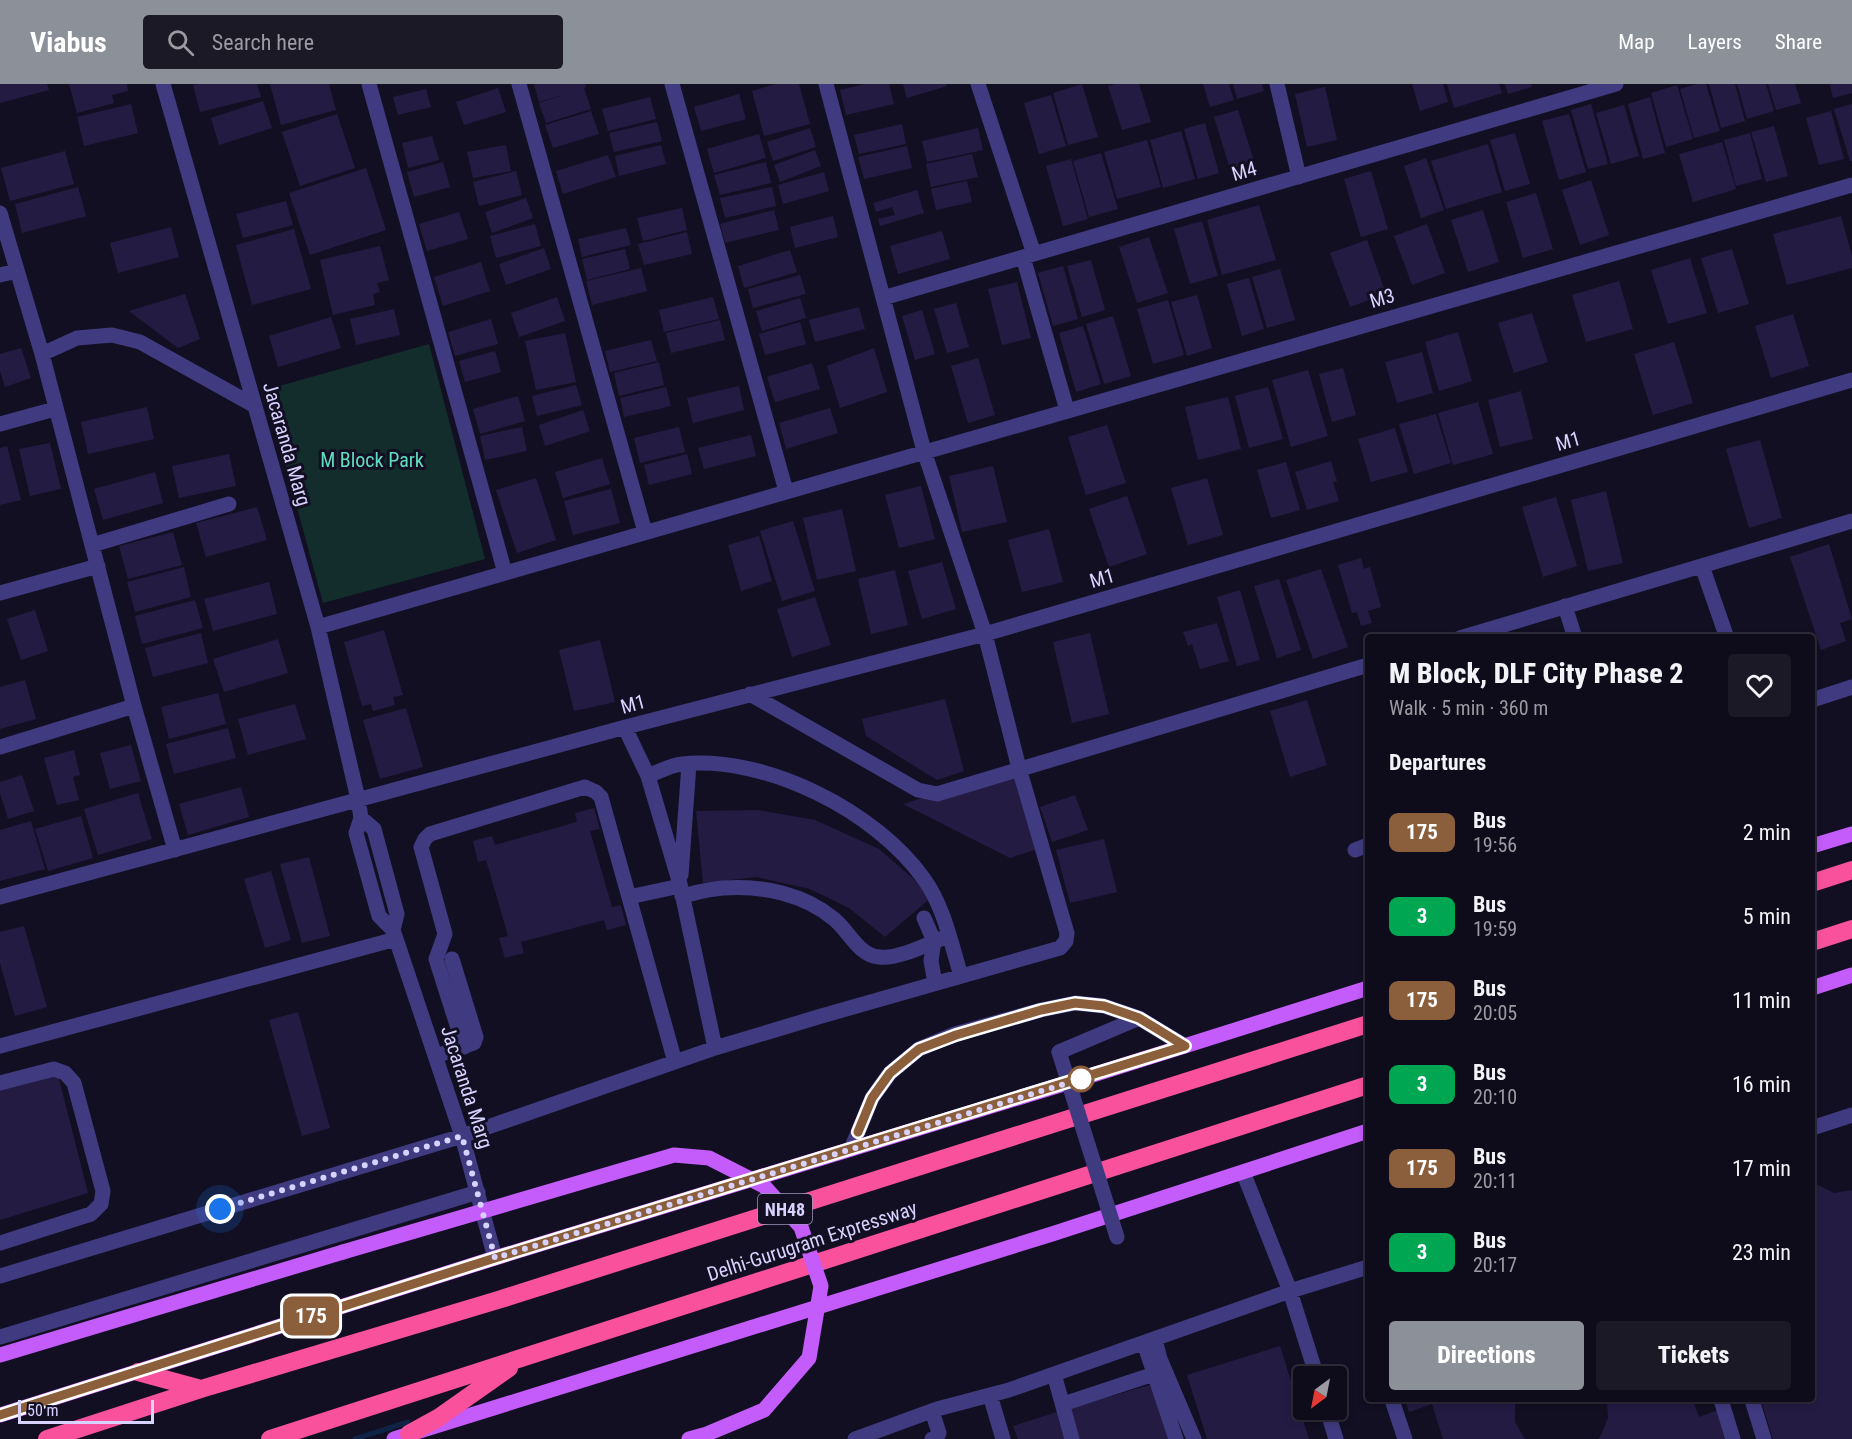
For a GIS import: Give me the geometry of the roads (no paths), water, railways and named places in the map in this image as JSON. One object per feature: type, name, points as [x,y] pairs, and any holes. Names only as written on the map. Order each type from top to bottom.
[{"type":"highway","points":[[1815,882],[1852,870]]},
{"type":"highway","points":[[1815,941],[1852,929]]},
{"type":"highway","name":"Delhi-Gurugram Expressway","points":[[47,1439],[201,1389],[498,1300],[1365,1025]]},
{"type":"highway","name":"Delhi-Gurugram Expressway","points":[[270,1439],[1365,1086]]},
{"type":"highway","points":[[401,1437],[438,1418],[526,1357]]},
{"type":"highway","points":[[138,1372],[201,1389]]},
{"type":"main road","points":[[1815,845],[1852,834]]},
{"type":"main road","points":[[1815,987],[1852,975]]},
{"type":"main road","points":[[0,1415],[495,1258],[1365,989]]},
{"type":"main road","points":[[401,1437],[1040,1238],[1365,1132]]},
{"type":"main road","points":[[0,1355],[674,1155],[709,1158],[764,1186],[801,1227],[821,1286],[809,1358],[764,1410],[689,1439]]},
{"type":"street","name":"Jacaranda Marg","points":[[163,84],[318,627],[361,818],[374,829],[397,914],[395,935],[462,1136],[495,1258]]},
{"type":"street","points":[[369,84],[505,573]]},
{"type":"street","points":[[519,84],[645,532]]},
{"type":"street","points":[[672,84],[786,491]]},
{"type":"street","points":[[0,1276],[462,1136],[715,1048],[1060,948],[1066,941],[1067,933],[1019,768],[985,634],[924,451],[826,84]]},
{"type":"street","points":[[1277,84],[1299,177]]},
{"type":"street","name":"M4","points":[[883,298],[1616,84]]},
{"type":"street","points":[[981,85],[1029,255],[1067,410]]},
{"type":"street","name":"M3","points":[[318,627],[1852,185]]},
{"type":"street","points":[[0,213],[42,354],[134,706],[175,850]]},
{"type":"street","points":[[0,275],[17,271]]},
{"type":"street","points":[[42,354],[77,338],[112,335],[140,342],[255,406]]},
{"type":"street","name":"M1","points":[[0,897],[750,694],[985,634],[1852,380]]},
{"type":"street","points":[[0,424],[55,409]]},
{"type":"street","points":[[93,545],[229,504]]},
{"type":"street","points":[[1473,634],[1852,521]]},
{"type":"street","points":[[0,593],[98,566]]},
{"type":"street","points":[[1702,566],[1726,634]]},
{"type":"street","points":[[1566,606],[1574,634]]},
{"type":"street","points":[[750,694],[918,790],[937,794],[1365,666]]},
{"type":"street","points":[[1815,699],[1852,687]]},
{"type":"street","points":[[0,747],[134,706]]},
{"type":"street","points":[[625,728],[648,776],[681,888],[715,1048]]},
{"type":"street","points":[[648,776],[681,764],[730,766],[770,774],[826,798],[852,813],[891,843],[924,878],[941,909],[941,939],[931,961],[935,983]]},
{"type":"street","points":[[681,888],[689,764]]},
{"type":"street","points":[[464,1047],[436,958],[445,934],[421,847],[430,834],[585,787],[601,797],[675,1062]]},
{"type":"street","points":[[629,897],[681,888],[751,887],[774,891],[809,902],[835,920],[857,944],[877,957],[891,957],[941,939]]},
{"type":"street","points":[[924,918],[941,939],[961,976]]},
{"type":"street","points":[[0,1047],[395,935]]},
{"type":"street","points":[[436,1056],[474,1043],[476,1037],[452,959]]},
{"type":"street","points":[[851,1149],[872,1098],[890,1073],[919,1049],[956,1035],[1041,1010],[1075,1003],[1104,1006],[1139,1018],[1185,1046]]},
{"type":"street","points":[[1117,1237],[1059,1053],[1139,1018]]},
{"type":"street","points":[[0,1083],[54,1069],[65,1073],[74,1083],[103,1191],[101,1204],[91,1214],[0,1242]]},
{"type":"street","points":[[1815,1127],[1852,1115]]},
{"type":"street","points":[[1243,1172],[1290,1291],[1314,1366]]},
{"type":"street","points":[[0,1337],[478,1192]]},
{"type":"street","points":[[855,1439],[932,1410],[995,1394],[1290,1291],[1365,1268]]},
{"type":"street","points":[[1149,1341],[1154,1374],[1176,1439]]},
{"type":"street","points":[[1149,1341],[1160,1359],[1194,1439]]},
{"type":"street","points":[[1054,1374],[1072,1439]]},
{"type":"street","points":[[1063,1404],[1154,1374]]},
{"type":"street","points":[[995,1394],[1006,1432]]},
{"type":"street","points":[[1393,1402],[1405,1439]]},
{"type":"street","points":[[1722,1402],[1733,1439]]},
{"type":"street","points":[[1753,1402],[1764,1439]]},
{"type":"street","points":[[932,1410],[939,1433],[936,1438],[932,1439]]},
{"type":"street","points":[[1330,1420],[1336,1439]]},
{"type":"waterway","points":[[355,1439],[408,1422]]},
{"type":"park label","name":"M Block Park","points":[[372,460]]}]
